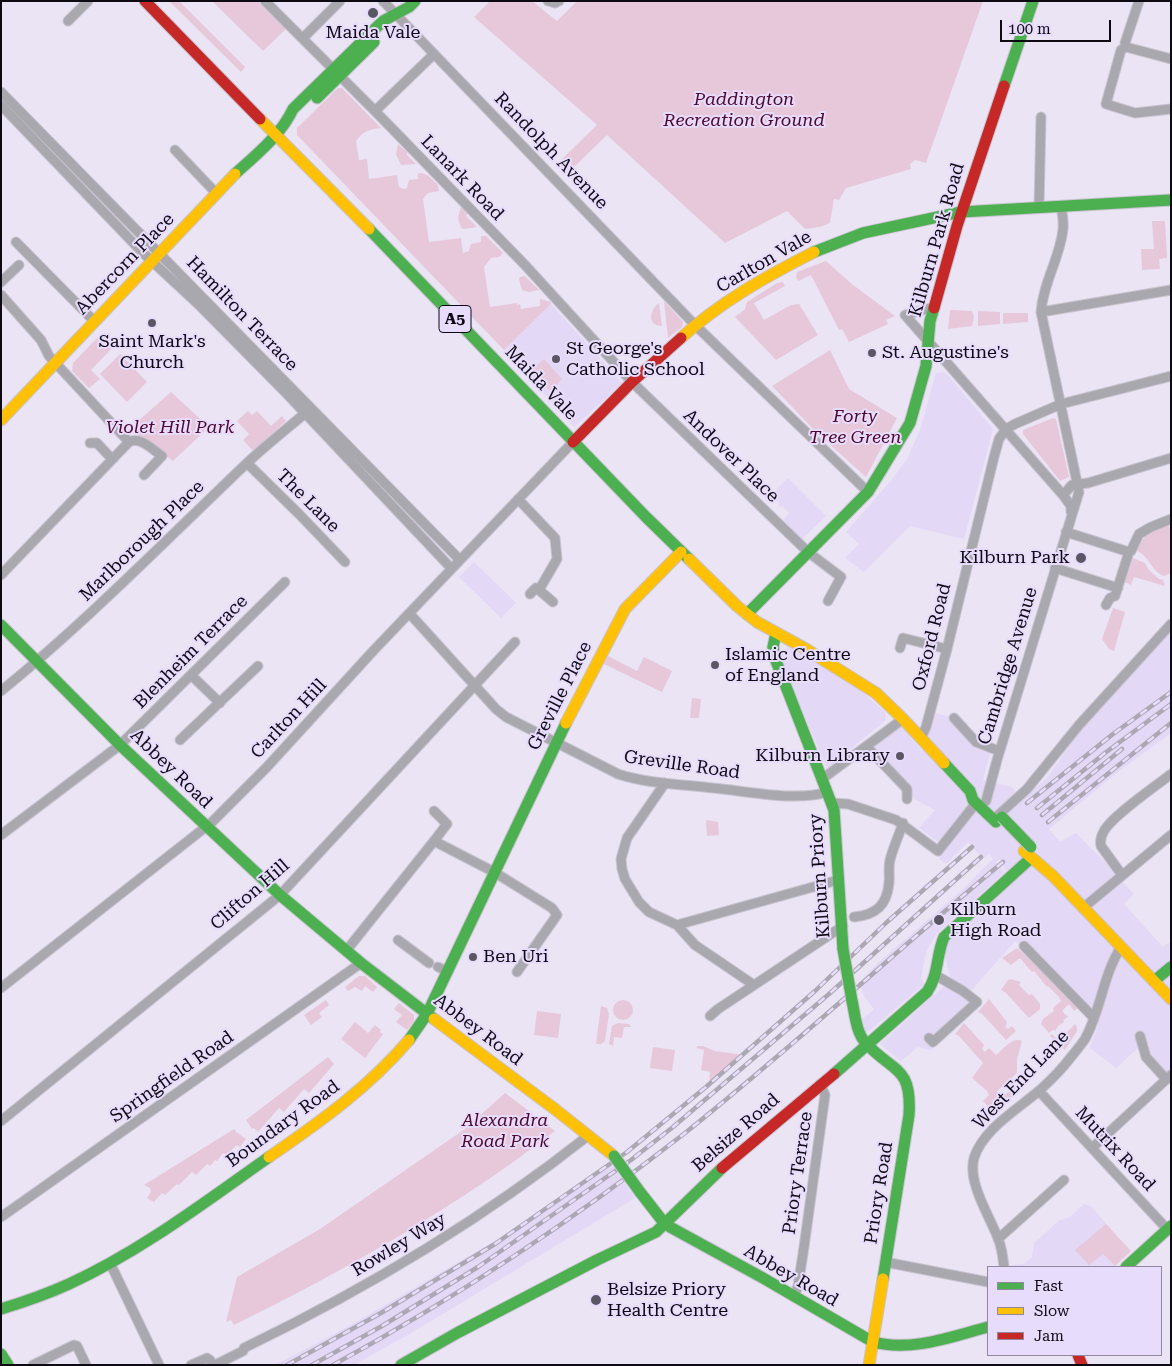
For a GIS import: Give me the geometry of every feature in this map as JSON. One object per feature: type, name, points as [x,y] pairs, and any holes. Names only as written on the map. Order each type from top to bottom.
[{"type":"main road","name":"Maida Vale","points":[[146,1],[681,552],[748,614]]},
{"type":"main road","name":"Abercorn Place","points":[[1,420],[291,116],[298,115],[336,73],[391,25],[405,1]]},
{"type":"main road","points":[[396,14],[415,1]]},
{"type":"main road","name":"Kilburn Park Road","points":[[748,614],[868,492],[910,423],[926,366],[930,321],[961,212],[1032,1]]},
{"type":"main road","name":"Carlton Vale","points":[[573,442],[632,382],[696,325],[767,276],[819,248],[863,233],[961,212],[1171,200]]},
{"type":"main road","name":"Greville Place","points":[[494,872],[556,743],[623,613],[681,552]]},
{"type":"main road","name":"A5","points":[[748,614],[876,693],[971,792],[977,792],[981,802]]},
{"type":"main road","name":"Abbey Road","points":[[1,625],[120,744],[280,894],[346,951],[614,1156],[665,1224],[873,1342],[888,1347],[907,1347],[987,1327]]},
{"type":"main road","name":"Kilburn Priory","points":[[782,636],[773,648],[776,661],[834,810],[845,969],[862,1036],[868,1044]]},
{"type":"main road","points":[[981,802],[1028,852],[1049,865],[1053,876],[1171,999]]},
{"type":"main road","name":"Belsize Road","points":[[401,1365],[457,1333],[597,1260],[647,1237],[665,1224],[695,1193],[927,992],[936,976],[939,948],[944,937],[1028,852]]},
{"type":"main road","name":"Boundary Road","points":[[1,1309],[51,1294],[110,1263],[193,1210],[345,1101],[390,1063],[412,1037],[427,1014],[438,967],[494,872]]},
{"type":"main road","points":[[1154,981],[1171,967]]},
{"type":"main road","name":"Priory Road","points":[[868,1044],[899,1071],[906,1079],[911,1093],[909,1116],[869,1365]]},
{"type":"main road","points":[[1127,1266],[1169,1227]]},
{"type":"main road","points":[[1,1354],[8,1365]]},
{"type":"street","points":[[68,20],[88,1]]},
{"type":"street","name":"Lanark Road","points":[[265,1],[525,265],[632,382]]},
{"type":"street","points":[[303,38],[340,1]]},
{"type":"street","name":"Randolph Avenue","points":[[383,1],[696,325],[868,492]]},
{"type":"street","points":[[548,1],[555,3],[559,1]]},
{"type":"street","points":[[1126,47],[1125,43],[1139,1]]},
{"type":"street","points":[[1126,47],[1171,59]]},
{"type":"street","points":[[1126,47],[1123,48],[1120,54],[1105,102],[1106,105],[1135,113],[1171,110]]},
{"type":"street","points":[[375,111],[434,54]]},
{"type":"street","name":"Hamilton Terrace","points":[[1,92],[199,305],[460,560]]},
{"type":"street","name":"Hamilton Terrace","points":[[1,105],[155,258]]},
{"type":"street","points":[[1039,207],[1041,117]]},
{"type":"street","points":[[175,150],[216,193]]},
{"type":"street","points":[[1061,206],[1063,228],[1045,285],[1041,312],[1077,484]]},
{"type":"street","points":[[16,242],[94,322]]},
{"type":"street","points":[[3,277],[19,264]]},
{"type":"street","points":[[1041,312],[1171,290]]},
{"type":"street","points":[[1,296],[41,340],[49,356],[129,442]]},
{"type":"street","points":[[934,307],[905,315],[1063,495],[1071,506],[1071,512]]},
{"type":"street","points":[[1006,430],[1014,424],[1060,404],[1171,376]]},
{"type":"street","name":"Andover Place","points":[[632,382],[808,552],[841,577],[828,601]]},
{"type":"street","name":"Hamilton Terrace","points":[[308,411],[451,568]]},
{"type":"street","name":"Marlborough Place","points":[[1,692],[37,662],[137,570],[247,464],[308,411]]},
{"type":"street","name":"Oxford Road","points":[[921,738],[926,728],[947,649],[994,457],[999,439],[1006,430]]},
{"type":"street","points":[[1,575],[133,440],[138,440],[162,456],[144,475]]},
{"type":"street","name":"Carlton Hill","points":[[1,988],[207,827],[267,767],[451,568],[573,442]]},
{"type":"street","points":[[90,443],[97,443],[112,460]]},
{"type":"street","points":[[1063,495],[1072,485],[1088,483],[1171,458]]},
{"type":"street","name":"The Lane","points":[[247,464],[300,514],[345,562]]},
{"type":"street","name":"Cambridge Avenue","points":[[981,802],[999,751],[1071,512],[1078,497],[1077,484]]},
{"type":"street","points":[[518,499],[555,538],[557,559],[535,592],[553,602]]},
{"type":"street","points":[[1106,605],[1110,598],[1115,596],[1129,552],[1136,537],[1142,531],[1171,519]]},
{"type":"street","points":[[1066,532],[1129,552]]},
{"type":"street","points":[[1055,568],[1118,588]]},
{"type":"street","name":"Blenheim Terrace","points":[[1,835],[120,744],[285,582]]},
{"type":"street","name":"Greville Road","points":[[410,614],[474,686],[506,717],[618,774],[666,782],[829,797]]},
{"type":"street","points":[[996,817],[1027,789],[1083,721],[1171,624]]},
{"type":"street","points":[[900,648],[903,638],[947,649]]},
{"type":"street","name":"Clifton Hill","points":[[1,1121],[280,894],[515,642]]},
{"type":"street","points":[[180,740],[258,666]]},
{"type":"street","points":[[191,675],[220,703]]},
{"type":"street","points":[[954,718],[976,742],[999,751]]},
{"type":"street","points":[[822,780],[903,719]]},
{"type":"street","points":[[868,746],[907,789],[907,799]]},
{"type":"street","points":[[1122,875],[1100,846],[1104,830],[1123,811],[1171,774]]},
{"type":"street","points":[[666,782],[627,838],[622,849],[621,864],[625,879],[639,902],[649,912],[670,924],[677,925],[838,880]]},
{"type":"street","points":[[829,797],[903,823],[938,851],[981,802]]},
{"type":"street","points":[[346,951],[447,824],[434,811]]},
{"type":"street","points":[[854,917],[866,916],[876,911],[884,902],[889,885],[890,862],[903,823]]},
{"type":"street","points":[[1084,908],[1171,835]]},
{"type":"street","points":[[434,840],[494,872],[552,908],[557,915],[517,972]]},
{"type":"street","points":[[677,925],[695,944],[754,985]]},
{"type":"street","points":[[710,1016],[843,926]]},
{"type":"street","points":[[398,940],[438,967]]},
{"type":"street","points":[[1024,946],[1094,1018]]},
{"type":"street","name":"West End Lane","points":[[1004,1266],[998,1239],[974,1182],[974,1158],[983,1143],[1001,1122],[1039,1091],[1070,1059],[1085,1039],[1115,956],[1121,947]]},
{"type":"street","name":"Springfield Road","points":[[1,1217],[362,963]]},
{"type":"street","points":[[929,1038],[933,1042],[977,1002],[963,991],[936,976]]},
{"type":"street","points":[[1092,1148],[1169,1077],[1146,1058],[1140,1036]]},
{"type":"street","name":"Priory Terrace","points":[[794,1297],[798,1286],[804,1248],[825,1095],[820,1084]]},
{"type":"street","name":"Mutrix Road","points":[[1039,1091],[1169,1227]]},
{"type":"street","name":"Rowley Way","points":[[191,1365],[207,1358],[214,1365],[340,1298],[469,1222],[521,1188],[589,1135]]},
{"type":"street","points":[[998,1239],[1064,1180]]},
{"type":"street","points":[[885,1262],[987,1282]]},
{"type":"street","points":[[110,1263],[159,1365]]},
{"type":"street","points":[[33,1365],[74,1345],[77,1346],[86,1365]]},
{"type":"shaded area","name":"St George's Catholic School","points":[[551,304],[622,383],[574,427],[504,350]]},
{"type":"shaded area","points":[[943,372],[948,375],[993,429],[964,539],[910,526],[864,572],[845,558],[859,544],[846,532],[890,482],[907,459],[920,430],[936,373]]},
{"type":"shaded area","points":[[788,478],[826,516],[802,539],[783,520],[789,513],[782,506],[778,505],[779,503],[771,495]]},
{"type":"shaded area","points":[[474,562],[516,603],[501,618],[459,577]]},
{"type":"shaded area","points":[[1171,626],[1171,733],[1118,772],[1049,829],[1060,842],[1076,833],[1134,894],[1124,904],[1163,947],[1171,941],[1171,1077],[1165,1071],[1162,1073],[1138,1048],[1116,1068],[1090,1048],[1098,1025],[1015,941],[970,992],[981,1002],[931,1050],[918,1047],[901,1061],[880,1044],[951,980],[946,962],[946,940],[1010,880],[1000,859],[996,862],[1005,872],[937,933],[927,950],[921,979],[924,984],[868,1032],[865,1032],[861,1020],[874,1009],[864,996],[859,983],[878,963],[961,891],[993,859],[989,854],[983,859],[968,842],[946,864],[939,859],[947,848],[919,828],[935,810],[916,800],[871,749],[900,725],[923,752],[933,713],[952,717],[991,749],[983,780],[1012,787],[1021,800],[1048,777],[1090,716]]},
{"type":"shaded area","points":[[788,647],[821,663],[851,682],[886,713],[885,721],[827,768],[778,656]]},
{"type":"shaded area","points":[[610,1162],[635,1198],[411,1333],[354,1365],[275,1365],[353,1324],[491,1243],[536,1215]]},
{"type":"shaded area","points":[[1084,1204],[1091,1206],[1119,1239],[1103,1254],[1115,1266],[1011,1266],[1024,1264],[1032,1257],[1034,1243],[1060,1220],[1070,1217]]},
{"type":"green space","points":[[169,1],[179,1],[245,67],[241,72]]},
{"type":"green space","points":[[212,1],[257,1],[286,29],[263,51]]},
{"type":"green space","name":"Paddington Recreation Ground","points":[[490,1],[532,1],[557,21],[577,1],[983,1],[926,163],[915,160],[910,164],[911,169],[846,188],[839,200],[834,199],[830,223],[805,229],[787,211],[725,243],[607,135],[572,169],[562,159],[597,125],[474,17]]},
{"type":"green space","points":[[338,88],[342,88],[381,128],[367,131],[356,141],[359,160],[367,159],[369,179],[397,175],[399,187],[404,189],[407,188],[409,180],[418,179],[418,173],[421,173],[430,177],[438,185],[439,191],[428,193],[423,199],[429,242],[461,238],[463,253],[469,251],[471,244],[481,242],[481,236],[486,236],[503,253],[499,257],[491,258],[484,267],[490,307],[517,303],[517,305],[520,304],[521,309],[540,306],[540,299],[551,302],[504,350],[297,135],[297,128]]},
{"type":"green space","points":[[398,144],[416,164],[401,165],[396,154]]},
{"type":"green space","points":[[461,206],[468,212],[466,216],[477,227],[461,228],[458,218]]},
{"type":"green space","points":[[1152,221],[1165,221],[1167,258],[1159,259],[1160,269],[1142,270],[1141,249],[1154,249]]},
{"type":"green space","points":[[826,261],[853,285],[895,316],[886,320],[888,324],[849,342],[842,329],[839,330],[811,275],[798,281],[796,277],[797,272]]},
{"type":"green space","points":[[525,276],[539,290],[529,292],[522,290],[519,279]]},
{"type":"green space","points":[[783,282],[785,286],[754,303],[764,320],[791,305],[799,304],[818,335],[776,360],[735,317],[745,309],[747,302],[777,283]]},
{"type":"green space","points":[[664,301],[683,322],[682,327],[668,338]]},
{"type":"green space","points":[[659,303],[662,326],[654,323],[651,317],[653,310]]},
{"type":"green space","points":[[950,310],[972,311],[974,317],[972,326],[948,329]]},
{"type":"green space","points":[[978,311],[1000,312],[1000,324],[978,326]]},
{"type":"green space","points":[[1003,313],[1028,313],[1028,322],[1003,324]]},
{"type":"green space","points":[[101,334],[113,347],[91,370],[100,379],[89,388],[72,371],[73,363]]},
{"type":"green space","name":"Forty Tree Green","points":[[830,350],[849,389],[897,418],[866,477],[817,433],[772,386]]},
{"type":"green space","points":[[120,354],[147,382],[127,402],[100,374]]},
{"type":"green space","points":[[544,359],[562,379],[550,391],[531,371]]},
{"type":"green space","name":"Violet Hill Park","points":[[171,392],[209,427],[173,461],[128,430]]},
{"type":"green space","points":[[248,411],[252,415],[257,411],[271,426],[282,416],[286,421],[253,451],[243,440],[249,434],[237,421]]},
{"type":"green space","points":[[1053,418],[1056,419],[1069,477],[1060,481],[1023,434],[1023,430]]},
{"type":"green space","points":[[1167,524],[1168,527],[1171,526],[1171,573],[1164,576],[1156,571],[1145,556],[1137,551],[1145,537],[1152,531]]},
{"type":"green space","points":[[1133,558],[1145,563],[1149,570],[1159,579],[1163,580],[1165,586],[1134,577],[1131,585],[1125,582]]},
{"type":"green space","points":[[1113,608],[1125,612],[1114,651],[1109,649],[1102,639]]},
{"type":"green space","points":[[608,656],[637,671],[644,657],[672,671],[662,692],[604,664]]},
{"type":"green space","points":[[692,698],[701,699],[699,718],[690,718]]},
{"type":"green space","points":[[706,820],[718,822],[719,835],[707,836]]},
{"type":"green space","points":[[1017,948],[1080,1003],[1079,1007],[1074,1011],[1069,1004],[1062,1011],[1068,1017],[1063,1020],[1064,1022],[1055,1031],[1053,1030],[1049,1033],[1041,1024],[1043,1019],[1054,1011],[1053,1008],[1061,1001],[1020,958],[1011,965],[1002,958]]},
{"type":"green space","points":[[359,976],[365,976],[377,987],[373,992],[365,986],[362,991],[355,987],[348,991],[345,987]]},
{"type":"green space","points":[[1008,980],[1021,982],[1019,985],[1029,995],[1032,994],[1040,1004],[1040,1009],[1029,1018],[1001,990]]},
{"type":"green space","points":[[989,999],[1007,1022],[1005,1027],[1008,1029],[1012,1026],[1016,1031],[1006,1040],[978,1012]]},
{"type":"green space","points":[[326,1000],[329,1005],[319,1013],[322,1017],[311,1025],[304,1015]]},
{"type":"green space","points":[[623,1000],[630,1003],[633,1010],[630,1017],[623,1020],[616,1017],[613,1010],[616,1003]]},
{"type":"green space","points":[[399,1003],[414,1015],[414,1021],[407,1030],[396,1022],[402,1015],[394,1009]]},
{"type":"green space","points":[[601,1006],[607,1008],[609,1014],[605,1041],[601,1044],[596,1044]]},
{"type":"green space","points":[[537,1011],[561,1014],[558,1038],[534,1035]]},
{"type":"green space","points":[[355,1022],[368,1033],[375,1025],[383,1034],[365,1058],[341,1039]]},
{"type":"green space","points":[[618,1023],[629,1024],[631,1027],[624,1027],[622,1038],[614,1037],[613,1046],[609,1044],[612,1026]]},
{"type":"green space","points":[[964,1023],[984,1045],[982,1049],[985,1052],[989,1048],[996,1055],[1011,1042],[1015,1040],[1022,1041],[1017,1059],[1017,1073],[997,1091],[1002,1098],[1016,1085],[1020,1089],[994,1113],[983,1101],[989,1095],[987,1091],[972,1078],[983,1063],[955,1034]]},
{"type":"green space","points":[[1075,1024],[1077,1031],[1065,1050],[1050,1036],[1052,1034],[1057,1039],[1061,1038]]},
{"type":"green space","points":[[698,1046],[715,1051],[738,1054],[740,1057],[709,1086],[710,1072],[701,1070],[704,1050],[696,1048]]},
{"type":"green space","points":[[653,1047],[675,1050],[672,1071],[650,1068]]},
{"type":"green space","points":[[328,1057],[334,1064],[309,1093],[304,1089],[284,1112],[279,1108],[258,1132],[254,1128],[252,1129],[246,1120]]},
{"type":"green space","name":"Alexandra Road Park","points":[[505,1093],[555,1131],[479,1186],[399,1236],[317,1282],[234,1325],[231,1320],[226,1322],[237,1277],[320,1229],[465,1129]]},
{"type":"green space","points":[[234,1129],[246,1139],[240,1147],[237,1145],[226,1155],[223,1153],[217,1161],[215,1160],[210,1166],[207,1164],[196,1175],[192,1172],[179,1185],[177,1184],[165,1195],[162,1193],[154,1202],[147,1198],[151,1192],[150,1188],[144,1185]]},
{"type":"green space","points":[[1106,1224],[1131,1251],[1115,1266],[1103,1254],[1089,1265],[1075,1250]]},
{"type":"railway","points":[[1027,803],[1113,734],[1171,692]]},
{"type":"railway","points":[[1037,808],[1105,753],[1171,704]]},
{"type":"railway","points":[[1048,822],[1171,723]]},
{"type":"railway","points":[[1042,815],[1122,749]]},
{"type":"railway","points":[[287,1365],[381,1313],[495,1244],[627,1152],[706,1087],[815,991],[887,922],[972,847]]},
{"type":"railway","points":[[312,1365],[382,1326],[478,1267],[631,1160],[673,1127],[829,994],[981,857]]},
{"type":"railway","points":[[333,1365],[424,1313],[514,1256],[558,1227],[643,1165],[726,1100],[1003,862]]},
{"type":"traffic: fast","points":[[235,174],[275,136],[293,109],[383,21],[409,7],[415,1]]},
{"type":"traffic: fast","points":[[1004,86],[1033,1]]},
{"type":"traffic: fast","points":[[317,98],[374,42]]},
{"type":"traffic: fast","points":[[814,252],[863,233],[961,212],[1171,200]]},
{"type":"traffic: fast","points":[[369,229],[646,517],[689,559]]},
{"type":"traffic: fast","points":[[747,614],[868,492],[910,423],[926,366],[930,321],[934,308]]},
{"type":"traffic: fast","points":[[1,625],[120,745],[280,895],[361,963],[434,1019]]},
{"type":"traffic: fast","points":[[776,633],[773,647],[776,661],[834,810],[843,949]]},
{"type":"traffic: fast","points":[[409,1040],[427,1014],[566,723]]},
{"type":"traffic: fast","points":[[944,763],[970,791],[973,800],[996,822]]},
{"type":"traffic: fast","points":[[1002,817],[1031,847]]},
{"type":"traffic: fast","points":[[834,1074],[927,992],[934,979],[944,937],[1031,858]]},
{"type":"traffic: fast","points":[[843,949],[852,1001]]},
{"type":"traffic: fast","points":[[1154,981],[1171,967]]},
{"type":"traffic: fast","points":[[852,1001],[856,1023],[862,1038],[904,1078],[909,1098],[909,1115],[883,1279]]},
{"type":"traffic: fast","points":[[614,1156],[640,1192]]},
{"type":"traffic: fast","points":[[1,1309],[61,1288],[122,1257],[197,1208],[269,1157]]},
{"type":"traffic: fast","points":[[401,1365],[457,1333],[597,1260],[656,1232],[722,1168]]},
{"type":"traffic: fast","points":[[640,1192],[661,1219],[670,1227],[873,1342],[888,1345],[917,1344],[945,1339],[987,1327]]},
{"type":"traffic: fast","points":[[1127,1266],[1171,1226]]},
{"type":"traffic: fast","points":[[1,1354],[8,1365]]},
{"type":"traffic: slow","points":[[260,119],[369,229]]},
{"type":"traffic: slow","points":[[1,420],[235,174]]},
{"type":"traffic: slow","points":[[681,338],[744,290],[814,252]]},
{"type":"traffic: slow","points":[[566,723],[625,609],[681,552]]},
{"type":"traffic: slow","points":[[689,559],[737,606],[757,622],[806,649],[876,693],[944,763]]},
{"type":"traffic: slow","points":[[1024,851],[1053,876],[1171,999]]},
{"type":"traffic: slow","points":[[434,1019],[614,1156]]},
{"type":"traffic: slow","points":[[269,1157],[307,1131],[361,1088],[409,1040]]},
{"type":"traffic: slow","points":[[869,1365],[883,1279]]},
{"type":"traffic: jam","points":[[145,1],[260,119]]},
{"type":"traffic: jam","points":[[934,308],[957,226],[1004,86]]},
{"type":"traffic: jam","points":[[573,442],[632,382],[681,338]]},
{"type":"traffic: jam","points":[[722,1168],[834,1074]]},
{"type":"traffic: jam","points":[[1078,1356],[1082,1365]]},
{"type":"place","name":"Maida Vale","points":[[373,13]]},
{"type":"place","name":"Saint Mark's Church","points":[[152,323]]},
{"type":"place","name":"St. Augustine's","points":[[872,353]]},
{"type":"place","name":"St George's Catholic School","points":[[556,359]]},
{"type":"place","name":"Kilburn Park","points":[[1081,558]]},
{"type":"place","name":"Islamic Centre of England","points":[[715,665]]},
{"type":"place","name":"Kilburn Library","points":[[900,756]]},
{"type":"place","name":"Kilburn High Road","points":[[939,920]]},
{"type":"place","name":"Ben Uri","points":[[473,957]]},
{"type":"place","name":"Belsize Priory Health Centre","points":[[596,1300]]}]
